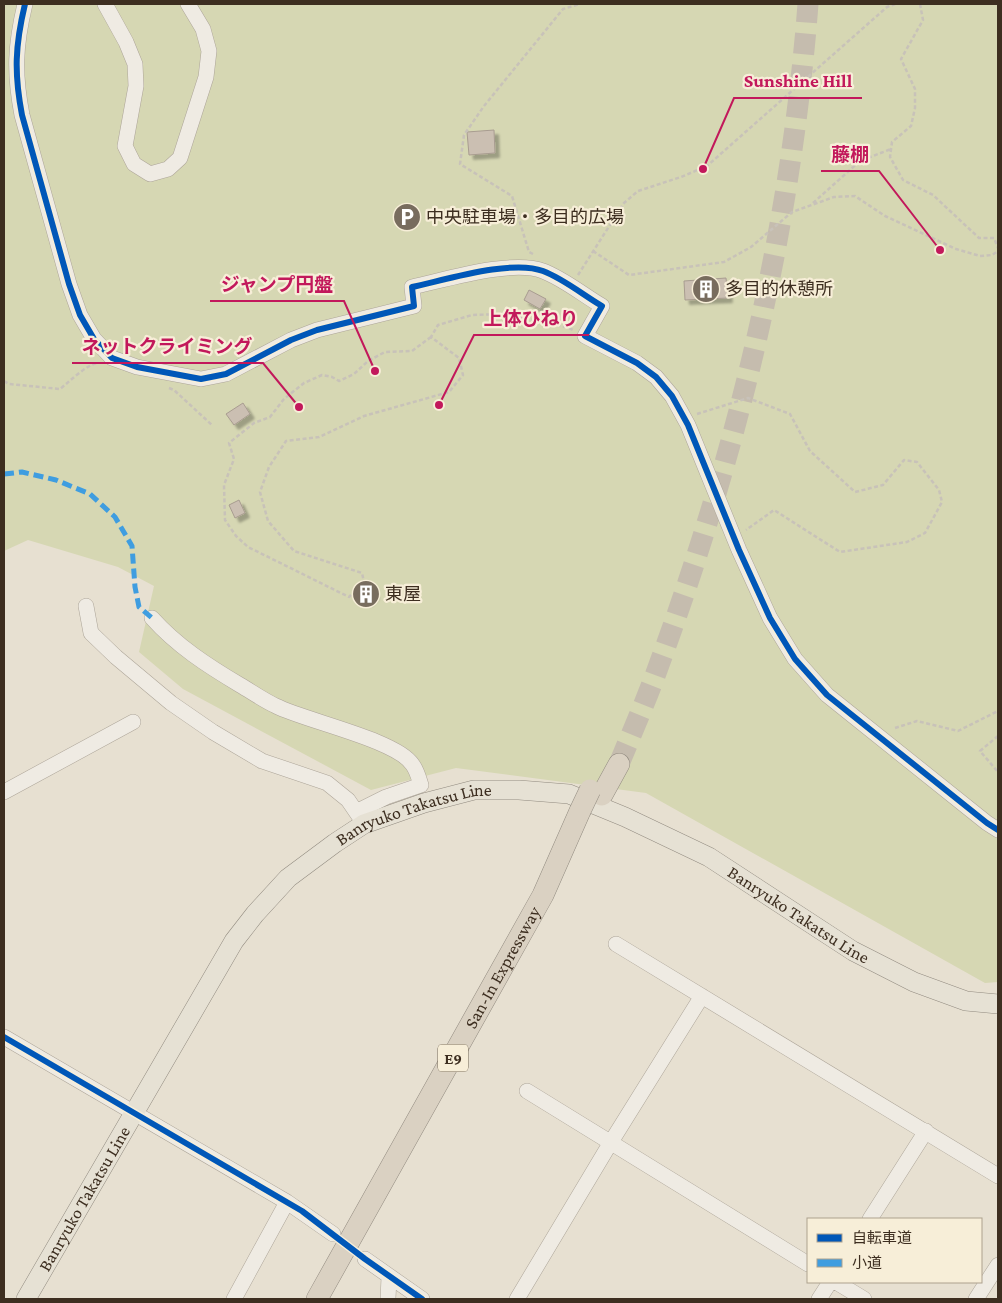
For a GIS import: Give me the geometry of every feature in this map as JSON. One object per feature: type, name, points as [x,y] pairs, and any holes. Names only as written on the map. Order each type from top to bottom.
[{"type":"highway","name":"San-In Expressway","points":[[329,1299],[551,899],[586,814],[612,764]]},
{"type":"highway","name":"San-In Expressway","points":[[317,1299],[543,895],[586,814]]},
{"type":"main road","name":"Banryuko Takatsu Line","points":[[26,1299],[234,941],[254,914],[288,878],[335,843],[360,818],[474,790],[519,790],[569,794],[625,817],[708,857],[853,951],[914,982],[966,1001],[998,1004]]},
{"type":"street","points":[[25,4],[16,65],[17,86],[22,115],[77,307],[94,339],[112,358],[137,367],[201,379],[226,374],[291,340],[317,330],[414,306],[412,287],[505,267],[543,271],[575,281],[602,306],[585,336],[656,376],[672,396],[688,425],[739,550],[770,618],[796,659],[827,696],[998,830]]},
{"type":"street","points":[[105,4],[126,42],[135,64],[136,86],[125,146],[134,164],[150,174],[168,169],[180,158],[206,77],[209,51],[202,29],[188,4]]},
{"type":"street","points":[[86,606],[91,632],[116,657],[171,703],[213,732],[262,761],[327,783],[348,800],[360,818],[386,797],[421,786],[412,764],[401,754],[381,744],[275,706],[192,656],[152,618]]},
{"type":"street","points":[[4,792],[133,722]]},
{"type":"street","points":[[616,944],[998,1176]]},
{"type":"street","points":[[518,1299],[611,1142],[702,996]]},
{"type":"street","points":[[4,1037],[287,1202],[333,1234]]},
{"type":"street","points":[[527,1091],[807,1263]]},
{"type":"street","points":[[871,1218],[926,1131]]},
{"type":"street","points":[[234,1299],[287,1202]]},
{"type":"street","points":[[364,1259],[422,1299]]},
{"type":"street","points":[[976,1299],[998,1265]]},
{"type":"street","points":[[388,1299],[389,1277]]},
{"type":"street","points":[[819,1299],[829,1283]]},
{"type":"street","points":[[838,1283],[864,1299]]},
{"type":"path","points":[[537,256],[529,252],[512,196],[460,164],[464,135],[484,106],[563,9],[580,4]]},
{"type":"path","points":[[575,281],[624,203],[638,191],[707,166],[887,8],[895,4]]},
{"type":"path","points":[[593,251],[629,275],[724,262],[751,247],[792,212],[834,197],[855,196],[885,216],[956,249],[980,256],[992,255],[998,249],[994,238],[979,238],[933,194],[903,180],[890,157],[892,142],[911,126],[915,108],[915,89],[901,59],[923,20],[920,4]]},
{"type":"path","points":[[812,204],[860,161],[891,149]]},
{"type":"path","points":[[570,271],[575,281]]},
{"type":"path","points":[[431,337],[460,358],[463,375],[449,392],[364,416],[319,437],[286,441],[269,467],[260,492],[268,521],[294,551],[362,573],[364,582],[349,597],[248,547],[236,536],[225,520],[224,485],[234,459],[229,443],[254,423],[270,417],[284,399],[304,383],[322,374],[339,381],[354,374],[368,361],[385,352],[412,351],[431,337],[438,325],[472,315],[504,314],[567,327],[585,336]]},
{"type":"path","points":[[4,382],[60,389],[89,366],[101,363]]},
{"type":"path","points":[[166,387],[174,390],[213,426]]},
{"type":"path","points":[[695,414],[748,398],[790,414],[810,451],[854,492],[883,485],[904,460],[917,462],[939,490],[942,502],[924,533],[907,542],[840,552],[774,510],[742,532]]},
{"type":"path","points":[[895,728],[917,721],[958,732],[998,711]]},
{"type":"path","points":[[998,736],[980,751],[998,772]]},
{"type":"green space","points":[[4,4],[998,4],[998,982],[985,983],[646,793],[456,768],[371,790],[183,689],[139,652],[154,586],[118,567],[28,540],[4,551]]},
{"type":"building","points":[[494,130],[495,153],[469,155],[467,132]]},
{"type":"building","name":"多目的休憩所","points":[[726,278],[728,298],[685,300],[684,281]]},
{"type":"building","points":[[529,290],[546,299],[540,309],[524,300]]},
{"type":"building","points":[[243,403],[250,414],[234,425],[226,414]]},
{"type":"building","points":[[239,500],[245,513],[235,518],[229,505]]},
{"type":"building","name":"東屋","points":[[364,585],[375,594],[367,602],[357,593]]},
{"type":"tunnel","points":[[619,764],[655,675],[688,582],[737,420],[757,338],[789,172],[808,4]]},
{"type":"marked path","points":[[4,474],[22,472],[56,480],[90,494],[115,517],[132,546],[135,587],[139,607],[152,618]]},
{"type":"cycle path","points":[[25,4],[19,33],[17,59],[22,115],[69,284],[80,315],[94,339],[112,358],[137,367],[201,379],[226,374],[291,340],[317,330],[414,306],[412,287],[478,272],[514,267],[543,271],[558,278],[602,306],[585,336],[637,363],[656,377],[672,396],[688,425],[739,550],[770,618],[795,659],[827,695],[998,830]]},
{"type":"cycle path","points":[[4,1037],[302,1211],[422,1299]]},
{"type":"place","name":"Sunshine Hill","points":[[703,169]]},
{"type":"place","name":"中央駐車場・多目的広場","points":[[407,217]]},
{"type":"place","name":"藤棚","points":[[940,250]]},
{"type":"place","name":"多目的休憩所","points":[[706,289]]},
{"type":"place","name":"ジャンプ円盤","points":[[375,371]]},
{"type":"place","name":"上体ひねり","points":[[439,405]]},
{"type":"place","name":"ネットクライミング","points":[[299,407]]},
{"type":"place","name":"東屋","points":[[366,594]]}]
